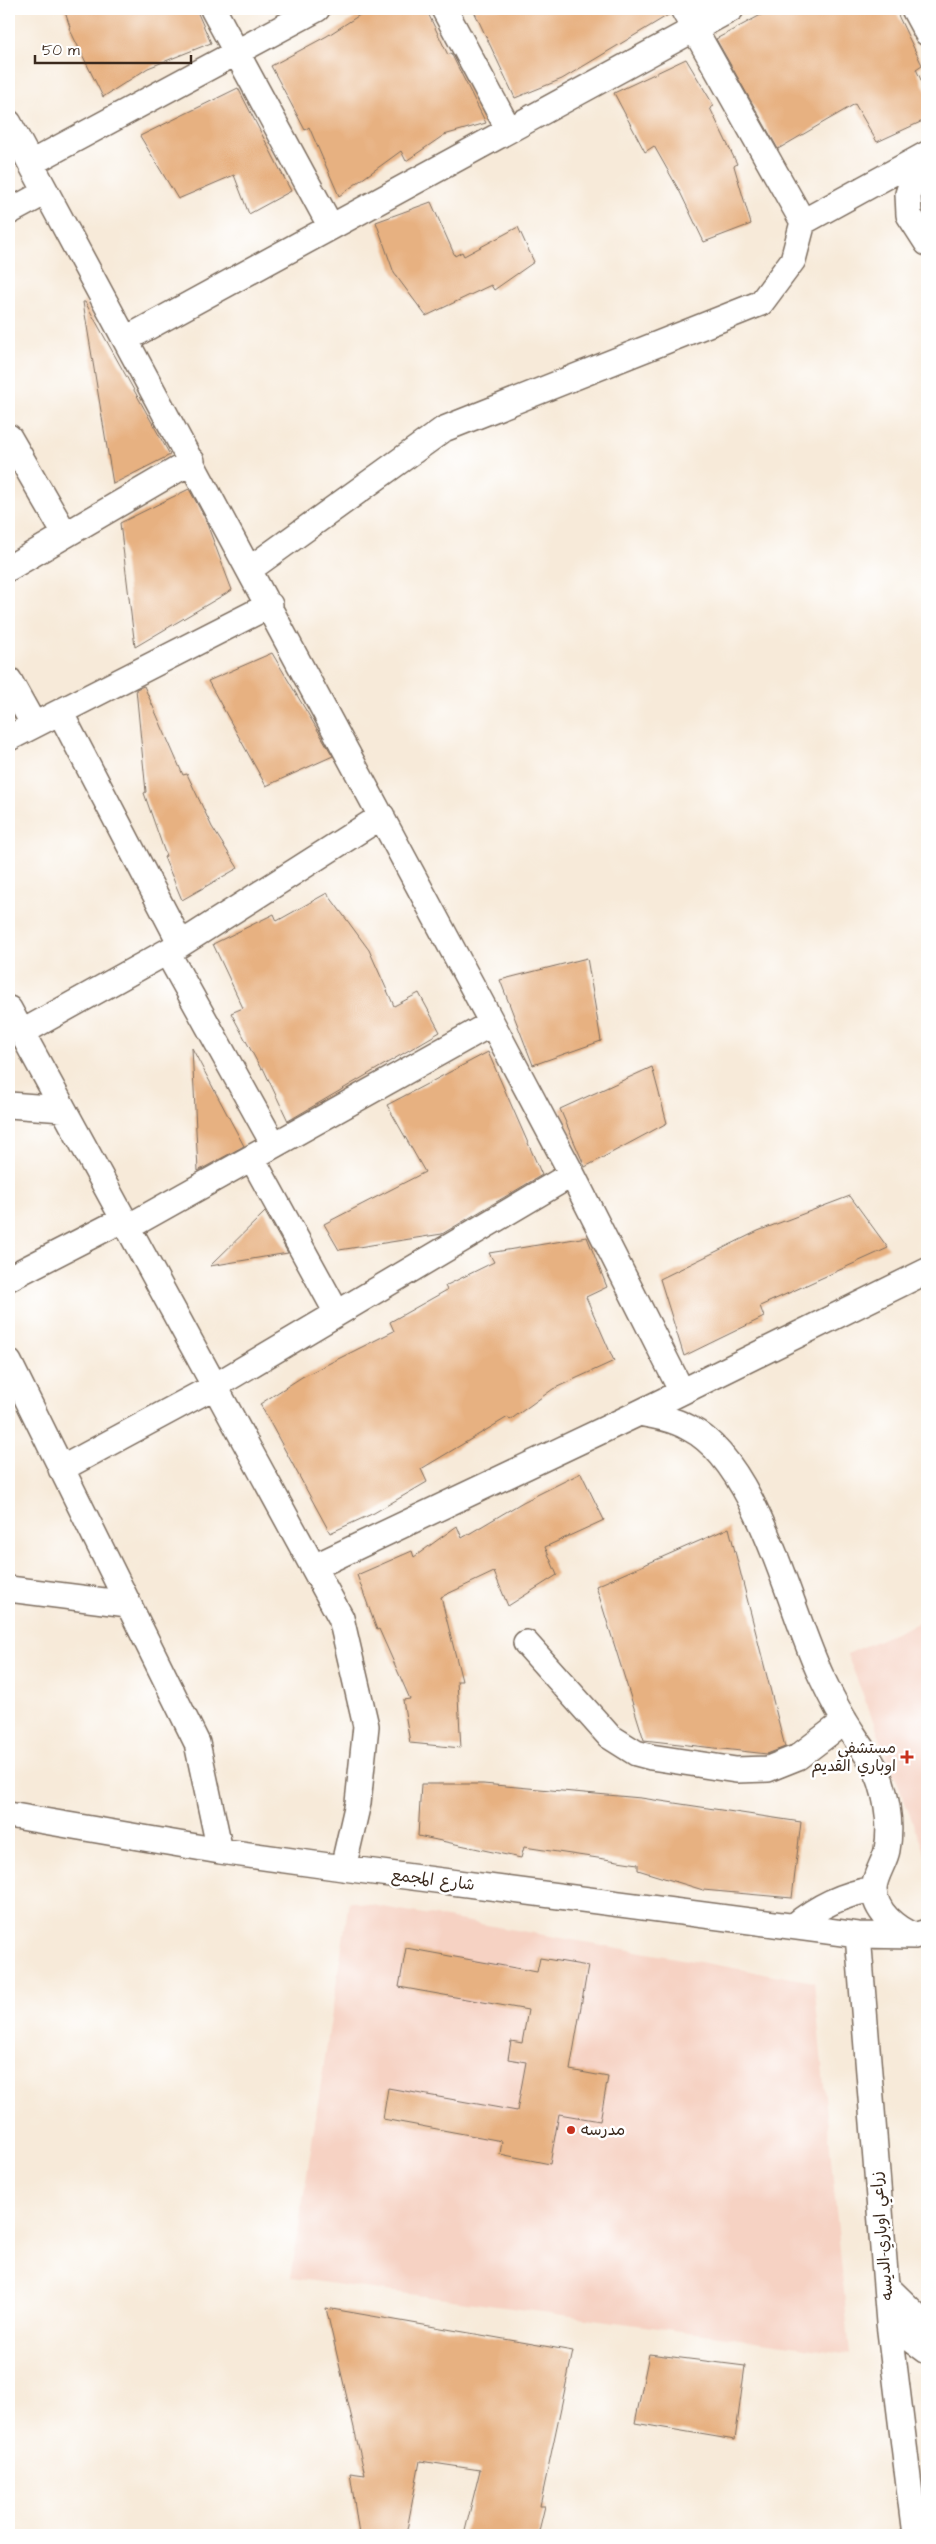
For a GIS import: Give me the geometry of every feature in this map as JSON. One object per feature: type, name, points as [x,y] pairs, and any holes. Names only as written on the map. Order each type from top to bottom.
[{"type":"street","points":[[214,9],[331,227]]},
{"type":"street","points":[[31,163],[318,9]]},
{"type":"street","points":[[444,9],[509,130]]},
{"type":"street","points":[[126,339],[509,130],[689,19],[731,9]]},
{"type":"street","points":[[914,9],[927,33]]},
{"type":"street","points":[[250,569],[444,429],[761,303],[793,260],[803,222],[689,19]]},
{"type":"street","points":[[9,123],[270,605],[572,1174],[682,1390]]},
{"type":"street","points":[[803,222],[924,156]]},
{"type":"street","points":[[924,156],[908,194],[908,215],[927,243]]},
{"type":"street","points":[[9,212],[46,192]]},
{"type":"street","points":[[9,437],[65,534]]},
{"type":"street","points":[[9,568],[192,461]]},
{"type":"street","points":[[9,738],[270,605]]},
{"type":"street","points":[[9,680],[34,725]]},
{"type":"street","points":[[60,712],[174,948],[274,1145]]},
{"type":"street","points":[[22,1033],[174,948],[382,816]]},
{"type":"street","points":[[9,1009],[341,1618],[366,1726],[358,1803],[343,1868]]},
{"type":"street","points":[[9,1278],[126,1223],[252,1158],[492,1024]]},
{"type":"street","points":[[9,1106],[63,1109]]},
{"type":"street","points":[[252,1158],[337,1313]]},
{"type":"street","points":[[62,1469],[215,1386],[572,1174]]},
{"type":"street","points":[[314,1567],[639,1413],[682,1390],[927,1271]]},
{"type":"street","points":[[9,1362],[197,1743],[220,1851]]},
{"type":"street","points":[[639,1413],[665,1418],[690,1428],[712,1445],[730,1466],[766,1535],[821,1676],[845,1721],[872,1760],[881,1782],[887,1804],[889,1827],[887,1851],[874,1888],[880,1907],[891,1923],[920,1934]]},
{"type":"street","points":[[9,1589],[128,1604]]},
{"type":"street","points":[[526,1643],[609,1736],[636,1753],[652,1757],[736,1770],[768,1769],[798,1757],[845,1721]]},
{"type":"street","name":"شارع المجمع","points":[[9,1816],[220,1851],[858,1935],[920,1934]]},
{"type":"street","points":[[794,1926],[808,1915],[839,1898],[874,1888]]},
{"type":"street","name":"زراعي اوباري-الديسه","points":[[858,1935],[889,2323],[915,2535]]},
{"type":"street","points":[[886,2286],[927,2326]]},
{"type":"street","points":[[889,2323],[927,2351]]},
{"type":"shaded area","name":"مستشفي اوباري القديم","points":[[927,1619],[927,1859],[847,1654]]},
{"type":"shaded area","name":"مدرسه","points":[[349,1901],[814,1982],[850,2354],[291,2278]]},
{"type":"building","points":[[64,9],[196,9],[211,43],[148,68],[103,97],[69,28]]},
{"type":"building","points":[[369,9],[426,9],[448,55],[451,53],[486,123],[444,135],[406,161],[401,151],[339,196],[309,127],[305,130],[271,66],[327,36]]},
{"type":"building","points":[[473,9],[669,9],[670,14],[562,79],[515,98]]},
{"type":"building","points":[[772,9],[895,9],[922,65],[916,69],[927,93],[927,119],[877,142],[855,104],[778,149],[716,39]]},
{"type":"building","points":[[686,59],[714,106],[710,108],[737,164],[734,166],[751,224],[704,242],[680,192],[654,146],[645,152],[614,93]]},
{"type":"building","points":[[238,88],[291,191],[249,214],[234,175],[178,199],[140,136]]},
{"type":"building","points":[[431,202],[455,256],[462,252],[464,256],[518,227],[534,262],[494,290],[491,285],[426,316],[394,273],[376,222]]},
{"type":"building","points":[[83,302],[85,302],[170,455],[113,484]]},
{"type":"building","points":[[189,489],[204,516],[232,590],[135,647],[120,523]]},
{"type":"building","points":[[272,653],[333,756],[266,786],[208,681]]},
{"type":"building","points":[[144,686],[183,775],[187,774],[212,827],[238,868],[182,900],[164,857],[166,856],[144,793],[146,792],[136,689]]},
{"type":"building","points":[[327,893],[369,950],[394,1006],[419,993],[440,1032],[288,1121],[263,1068],[261,1069],[231,1013],[243,1008],[213,944],[274,914],[277,921]]},
{"type":"building","points":[[587,958],[601,1041],[533,1065],[500,980]]},
{"type":"building","points":[[192,1048],[244,1146],[198,1171]]},
{"type":"building","points":[[488,1052],[542,1175],[442,1234],[339,1250],[324,1224],[425,1172],[387,1105]]},
{"type":"building","points":[[652,1067],[667,1123],[585,1167],[560,1109]]},
{"type":"building","points":[[850,1196],[888,1248],[760,1306],[764,1317],[684,1356],[660,1279],[758,1231]]},
{"type":"building","points":[[265,1212],[288,1253],[210,1266]]},
{"type":"building","points":[[587,1237],[607,1287],[586,1297],[614,1361],[553,1389],[510,1420],[508,1417],[421,1469],[427,1482],[374,1513],[330,1533],[260,1404],[302,1377],[394,1331],[390,1322],[447,1290],[445,1286],[494,1262],[489,1253]]},
{"type":"building","points":[[581,1473],[604,1520],[545,1547],[557,1575],[508,1606],[494,1572],[441,1597],[462,1681],[457,1681],[461,1748],[410,1743],[403,1700],[410,1699],[379,1629],[377,1630],[357,1575],[412,1551],[414,1557],[457,1526],[462,1538],[523,1502]]},
{"type":"building","points":[[729,1528],[785,1747],[767,1754],[644,1740],[596,1586]]},
{"type":"building","points":[[421,1784],[483,1784],[641,1798],[801,1822],[792,1898],[703,1890],[638,1870],[638,1864],[524,1847],[521,1858],[418,1836]]},
{"type":"building","points":[[406,1948],[537,1972],[540,1958],[588,1966],[570,2070],[608,2077],[600,2121],[559,2114],[550,2164],[500,2154],[502,2141],[383,2119],[388,2088],[517,2111],[526,2062],[508,2059],[511,2041],[522,2043],[528,2010],[399,1987]]},
{"type":"building","points":[[326,2308],[573,2351],[540,2506],[545,2506],[538,2535],[464,2535],[480,2470],[420,2461],[406,2535],[359,2535],[350,2473],[365,2475]]},
{"type":"building","points":[[649,2354],[745,2366],[735,2440],[635,2423]]},
{"type":"place","name":"مستشفي اوباري القديم","points":[[907,1757]]},
{"type":"place","name":"مدرسه","points":[[571,2130]]}]
